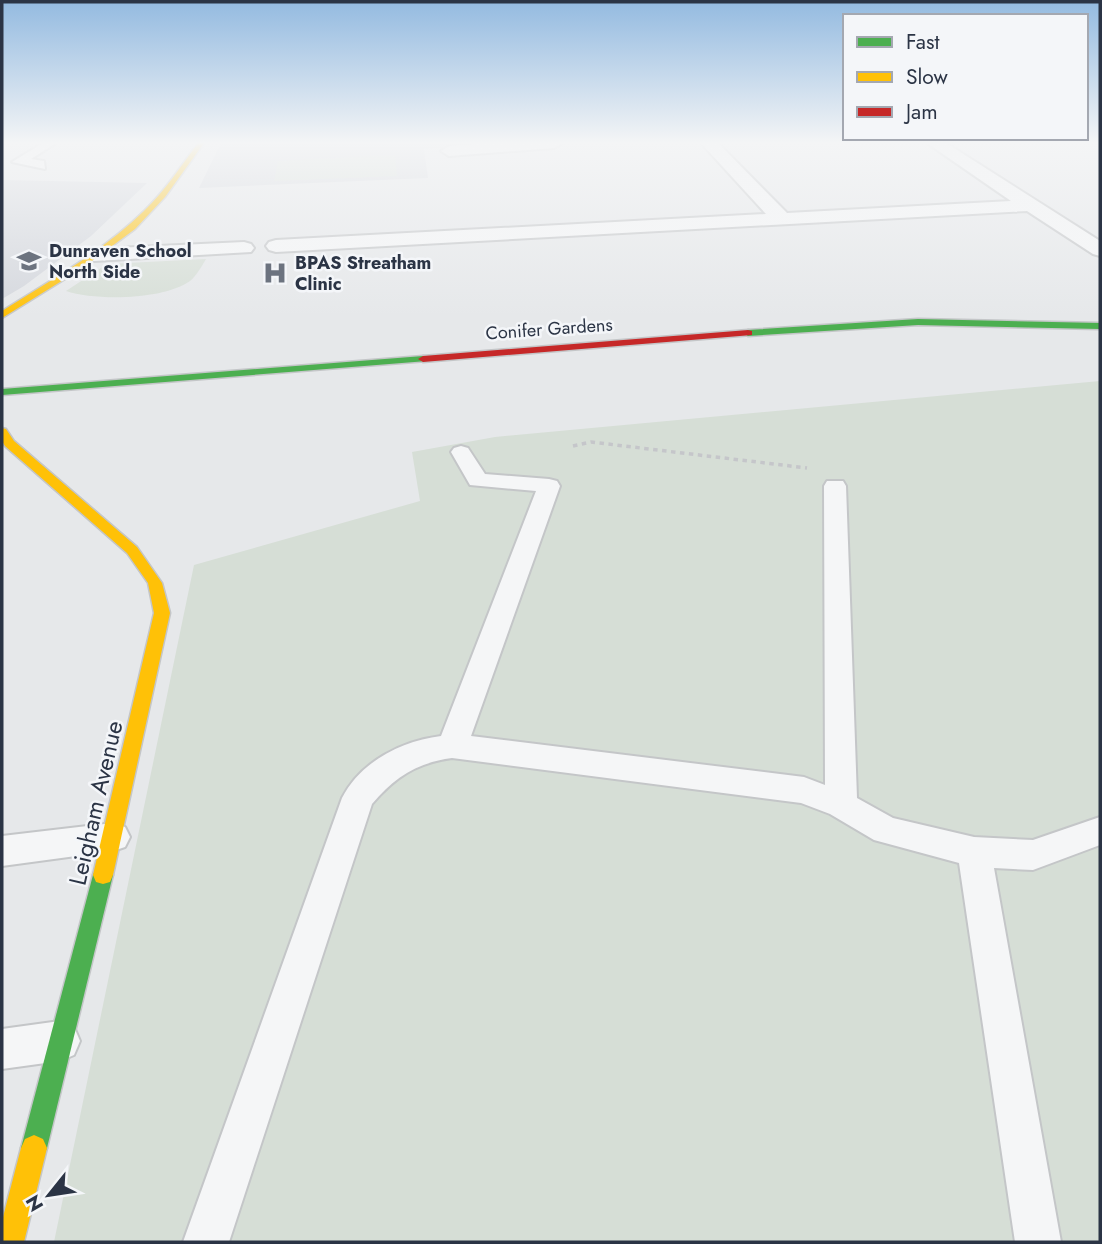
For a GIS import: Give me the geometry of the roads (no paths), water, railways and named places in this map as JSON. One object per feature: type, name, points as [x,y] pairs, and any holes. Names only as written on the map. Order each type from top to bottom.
[{"type":"street","points":[[2,315],[94,255],[141,218],[157,201]]},
{"type":"street","points":[[765,201],[782,219]]},
{"type":"street","points":[[1027,201],[1100,250]]},
{"type":"street","points":[[276,246],[1033,205]]},
{"type":"street","points":[[94,255],[244,248]]},
{"type":"street","name":"Conifer Gardens","points":[[2,392],[850,326],[918,322],[1100,326]]},
{"type":"street","name":"Leigham Avenue","points":[[2,432],[9,443],[132,550],[155,583],[162,613],[113,837],[10,1242]]},
{"type":"lane","points":[[452,746],[549,486],[478,480],[461,452]]},
{"type":"lane","points":[[827,477],[841,805]]},
{"type":"lane","points":[[206,1242],[358,798],[377,775],[401,757],[452,746],[804,790],[841,805],[886,830],[974,852],[1033,855],[1100,831]]},
{"type":"lane","points":[[2,851],[113,837]]},
{"type":"lane","points":[[974,852],[1038,1242]]},
{"type":"lane","points":[[2,1049],[60,1041]]},
{"type":"place","name":"Dunraven School North Side","points":[[29,261]]},
{"type":"place","name":"BPAS Streatham Clinic","points":[[275,273]]}]
